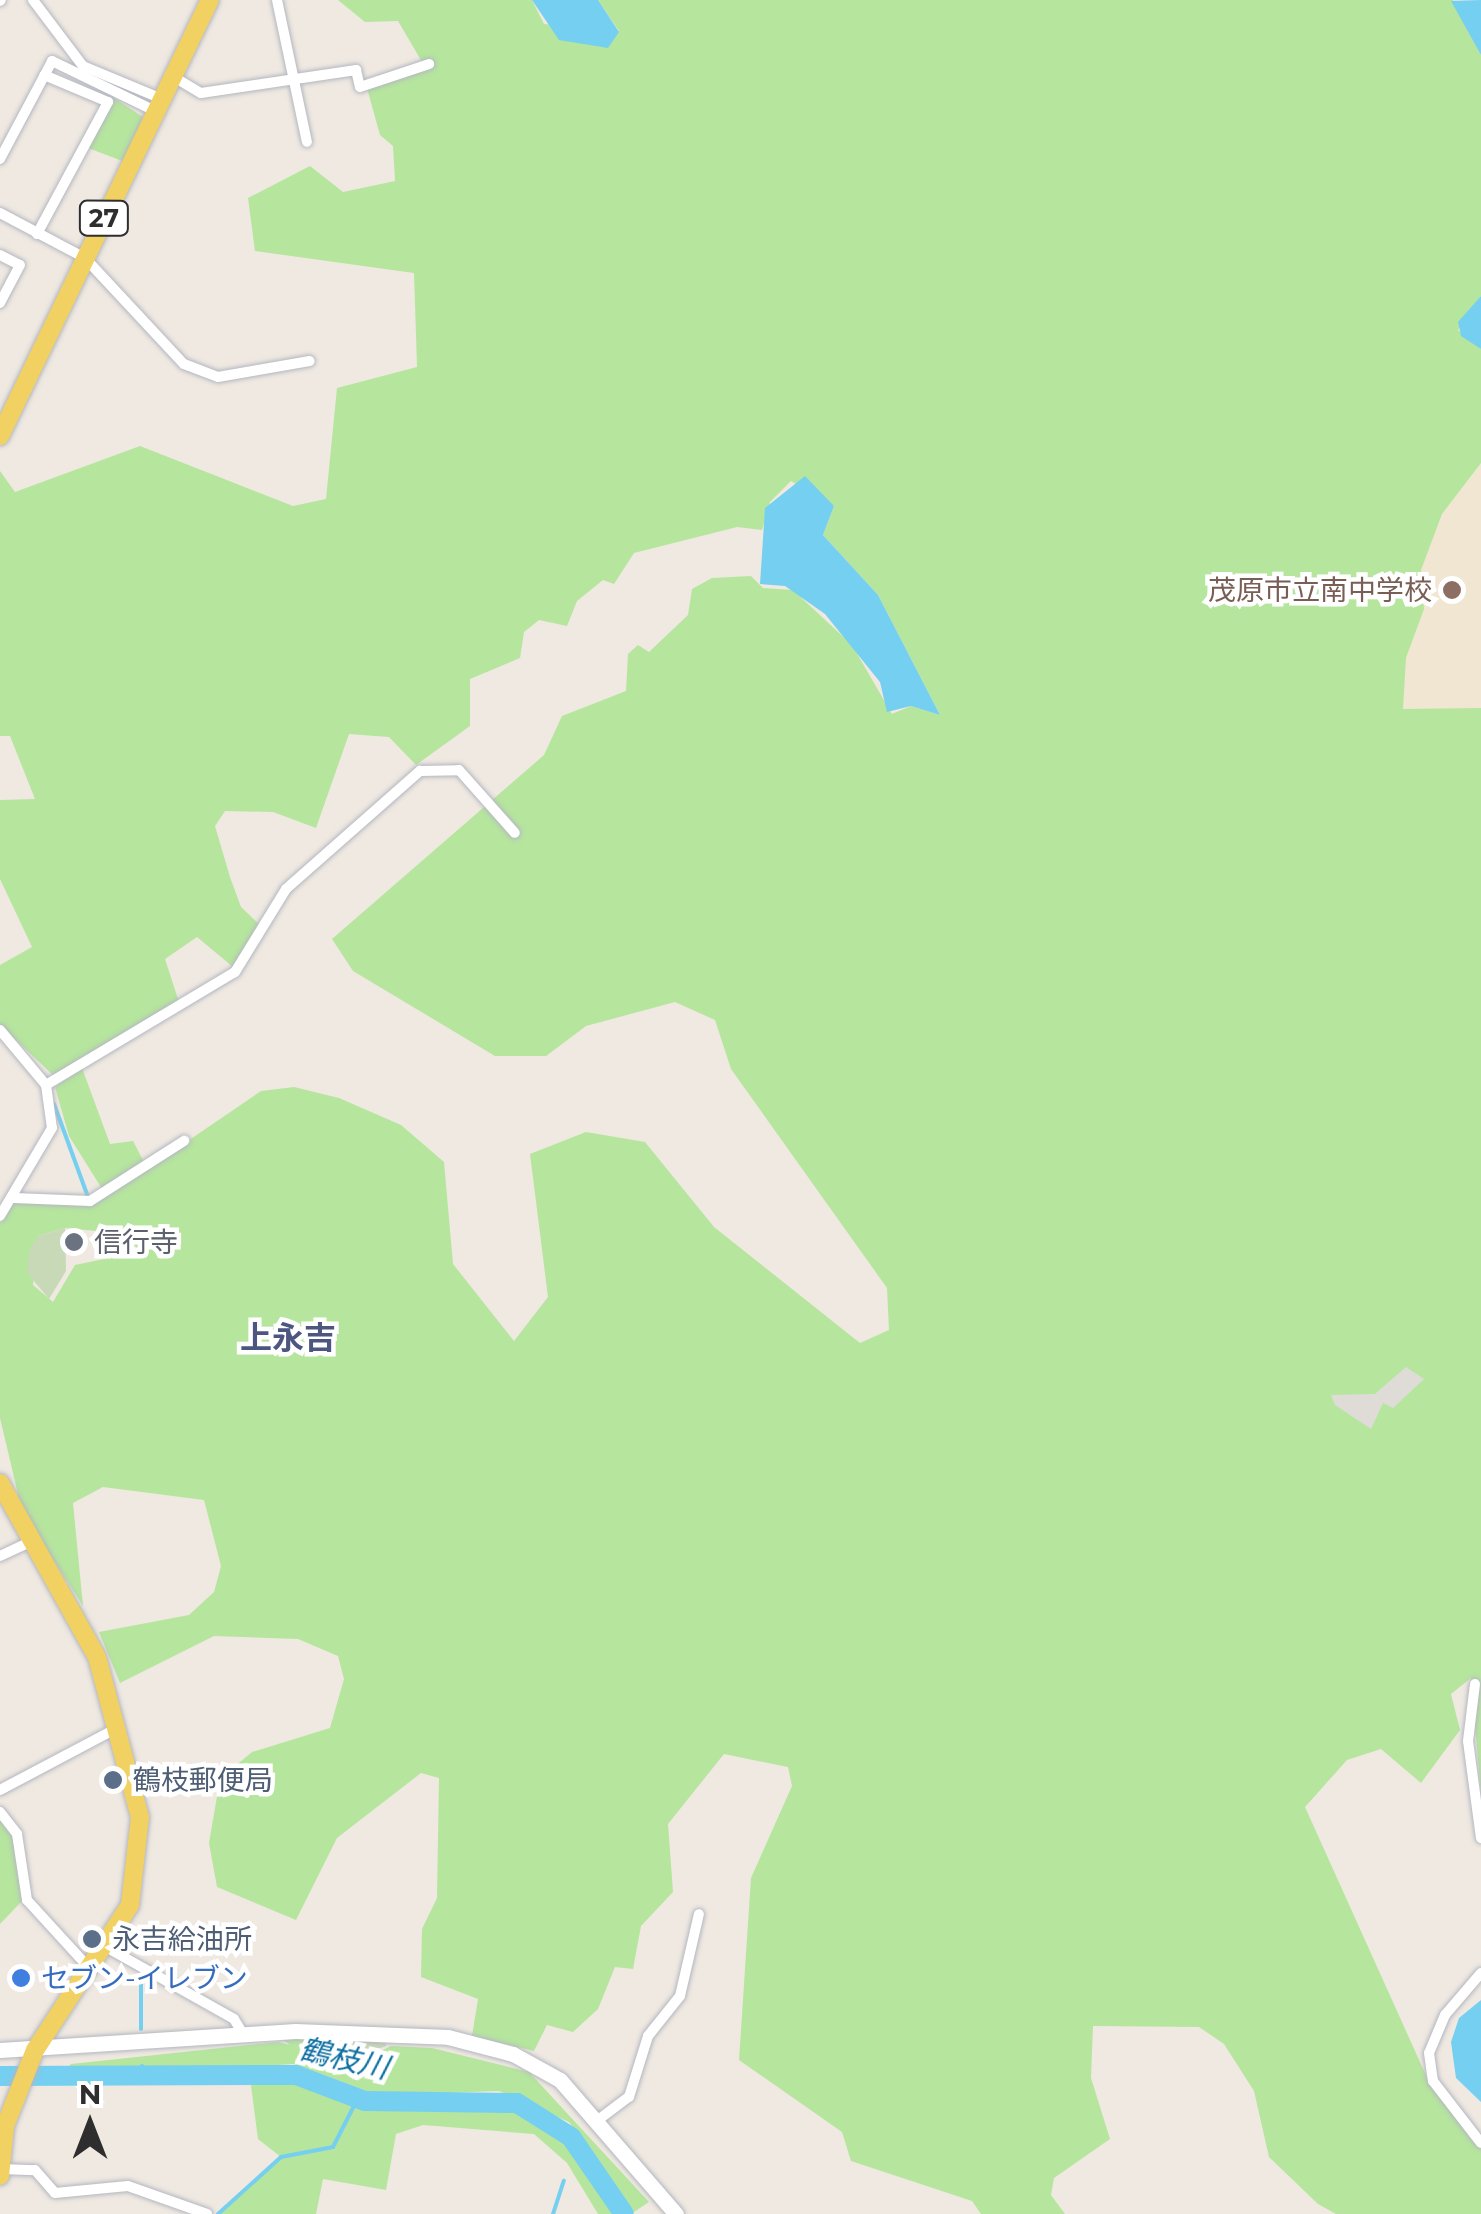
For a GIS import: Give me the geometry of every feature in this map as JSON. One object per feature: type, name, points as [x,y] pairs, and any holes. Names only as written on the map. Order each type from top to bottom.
[{"type":"main road","name":"27","points":[[0,436],[210,0]]},
{"type":"main road","points":[[0,1483],[28,1542],[86,1632],[120,1727],[138,1797],[139,1866],[130,1905],[33,2057],[17,2096],[1,2173]]},
{"type":"main road","points":[[0,2050],[33,2057],[243,2034],[448,2037],[513,2054],[560,2080],[676,2214]]},
{"type":"street","points":[[32,0],[83,66],[158,105]]},
{"type":"street","points":[[276,0],[307,142]]},
{"type":"street","points":[[0,159],[52,61],[158,105]]},
{"type":"street","points":[[174,77],[201,93],[356,70],[360,87],[429,64]]},
{"type":"street","points":[[38,234],[108,102],[44,75]]},
{"type":"street","points":[[0,213],[85,258],[184,364],[218,376],[310,361]]},
{"type":"street","points":[[0,255],[20,265],[0,302]]},
{"type":"street","points":[[46,1084],[235,972],[294,880],[420,771],[459,770],[514,833]]},
{"type":"street","points":[[0,1030],[46,1084],[50,1138],[0,1216]]},
{"type":"street","points":[[14,1198],[90,1200],[184,1140]]},
{"type":"street","points":[[0,1556],[28,1542]]},
{"type":"street","points":[[1475,1684],[1468,1741],[1481,1838]]},
{"type":"street","points":[[0,1790],[120,1727]]},
{"type":"street","points":[[0,1812],[17,1834],[27,1900],[90,1970]]},
{"type":"street","points":[[598,2120],[621,2110],[658,2016],[680,1996],[699,1914]]},
{"type":"street","points":[[104,1946],[234,2019],[243,2034]]},
{"type":"street","points":[[1481,1973],[1445,2015],[1429,2054],[1433,2081],[1481,2143]]},
{"type":"street","points":[[1,2173],[35,2170],[55,2193],[128,2186],[208,2214]]},
{"type":"shaded area","name":"茂原市立南中学校","points":[[1481,463],[1481,708],[1403,710],[1406,658],[1424,609],[1421,570],[1442,514]]},
{"type":"shaded area","points":[[1406,1367],[1424,1379],[1393,1408],[1383,1403],[1371,1429],[1335,1405],[1331,1395],[1375,1394]]},
{"type":"green space","points":[[338,0],[532,0],[544,24],[619,31],[598,0],[1453,0],[1481,55],[1481,296],[1458,330],[1481,349],[1481,463],[1442,514],[1421,570],[1424,609],[1406,658],[1403,709],[1481,708],[1481,1795],[1471,1678],[1451,1694],[1460,1730],[1421,1783],[1381,1749],[1347,1760],[1305,1807],[1429,2082],[1481,2149],[1481,2214],[1336,2214],[1318,2204],[1269,2157],[1254,2091],[1224,2044],[1199,2027],[1093,2026],[1091,2078],[1110,2139],[1054,2178],[1051,2195],[1065,2214],[981,2214],[972,2201],[851,2161],[842,2132],[739,2060],[751,1878],[792,1786],[788,1767],[724,1754],[668,1824],[673,1892],[641,1926],[633,1969],[615,1967],[598,2009],[573,2032],[547,2025],[534,2051],[472,2036],[478,1999],[421,1977],[422,1929],[437,1898],[439,1778],[421,1773],[337,1838],[296,1920],[217,1887],[209,1843],[220,1779],[252,1752],[330,1728],[344,1679],[338,1656],[298,1639],[214,1636],[120,1683],[99,1632],[189,1615],[214,1592],[221,1566],[204,1500],[103,1487],[73,1503],[83,1606],[22,1511],[0,1418],[0,1223],[15,1201],[89,1203],[110,1194],[261,1091],[294,1087],[339,1098],[401,1125],[444,1162],[453,1264],[514,1341],[548,1297],[530,1154],[586,1132],[645,1142],[714,1227],[860,1343],[889,1330],[887,1288],[731,1069],[715,1020],[675,1002],[586,1026],[546,1056],[495,1056],[353,971],[332,939],[544,755],[562,716],[626,691],[628,654],[638,645],[649,652],[688,615],[692,589],[712,578],[751,576],[763,588],[793,590],[852,645],[892,714],[911,706],[940,715],[878,595],[823,535],[834,506],[791,481],[770,502],[762,530],[737,527],[634,553],[614,584],[603,580],[577,601],[567,626],[539,620],[524,632],[520,658],[470,679],[470,726],[416,765],[389,737],[349,734],[316,828],[273,812],[225,811],[215,826],[230,877],[241,907],[260,925],[233,967],[197,937],[165,959],[179,1002],[54,1076],[0,1025],[0,965],[32,947],[0,879],[0,800],[35,799],[10,736],[0,736],[0,471],[15,492],[140,446],[293,506],[326,499],[337,388],[417,367],[414,273],[255,251],[248,198],[310,166],[343,192],[395,181],[393,146],[380,135],[365,81],[422,62],[398,21],[365,22]],"holes":[[[65,1228],[129,1234],[138,1252],[75,1265],[53,1302],[33,1285],[38,1236]]]},
{"type":"green space","points":[[114,98],[146,119],[125,162],[88,148]]},
{"type":"green space","points":[[82,1068],[110,1144],[133,1141],[144,1162],[104,1192],[69,1136],[55,1087]]},
{"type":"green space","points":[[65,1228],[66,1271],[49,1299],[27,1273],[29,1251],[38,1236]]},
{"type":"green space","points":[[0,1816],[13,1836],[24,1899],[0,1924]]},
{"type":"green space","points":[[281,2038],[344,2039],[344,2054],[291,2046]]},
{"type":"green space","points":[[344,2039],[386,2040],[386,2046],[356,2058],[344,2054]]},
{"type":"green space","points":[[278,2042],[359,2062],[391,2046],[432,2048],[529,2072],[649,2202],[631,2214],[569,2122],[499,2091],[377,2095],[294,2064],[57,2079],[71,2064]]},
{"type":"green space","points":[[250,2078],[296,2078],[390,2108],[516,2106],[574,2146],[618,2214],[598,2214],[567,2163],[534,2134],[423,2125],[396,2134],[386,2190],[323,2179],[316,2214],[218,2214],[281,2157],[258,2139]]},
{"type":"water","points":[[532,0],[598,0],[619,32],[608,48],[559,40]]},
{"type":"water","points":[[1481,0],[1481,55],[1451,1]]},
{"type":"water","points":[[1481,296],[1481,349],[1461,336],[1458,322]]},
{"type":"water","points":[[805,476],[834,506],[823,535],[878,595],[940,715],[911,706],[887,712],[880,682],[825,614],[785,586],[760,584],[765,508]]},
{"type":"water","points":[[1481,2000],[1481,2102],[1456,2078],[1451,2042],[1459,2018]]},
{"type":"waterway","points":[[54,1104],[88,1197]]},
{"type":"waterway","points":[[141,1979],[141,2029]]},
{"type":"waterway","name":"鶴枝川","points":[[142,2066],[143,2079]]},
{"type":"waterway","name":"鶴枝川","points":[[0,2076],[296,2075],[365,2101],[517,2103],[571,2137],[624,2214]]},
{"type":"waterway","points":[[218,2214],[281,2157],[333,2147],[358,2098]]},
{"type":"waterway","points":[[553,2214],[564,2181]]},
{"type":"place","name":"茂原市立南中学校","points":[[1452,590]]},
{"type":"place","name":"信行寺","points":[[74,1242]]},
{"type":"place","name":"鶴枝郵便局","points":[[113,1780]]},
{"type":"place","name":"永吉給油所","points":[[92,1939]]},
{"type":"place","name":"セブン-イレブン","points":[[21,1978]]},
{"type":"district","name":"上永吉","points":[[288,1338]]}]
